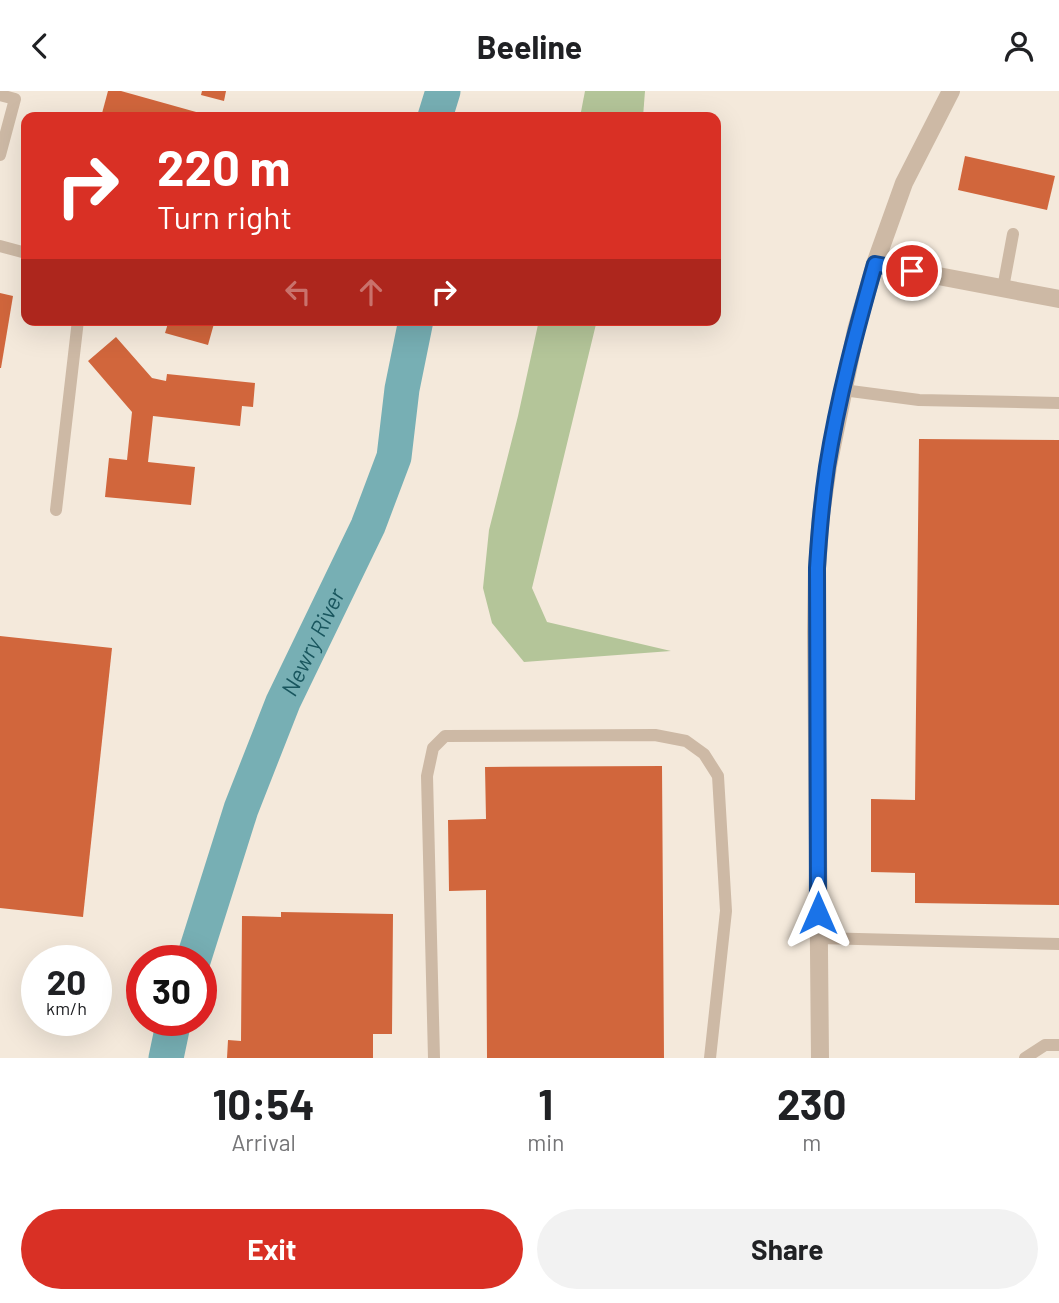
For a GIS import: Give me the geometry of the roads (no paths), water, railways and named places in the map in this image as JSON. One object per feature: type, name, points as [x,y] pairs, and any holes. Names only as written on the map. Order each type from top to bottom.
[{"type":"street","points":[[820,1058],[817,568],[821,515],[843,390],[856,330],[875,264],[905,183],[951,91]]},
{"type":"street","points":[[875,264],[1059,299]]},
{"type":"lane","points":[[0,96],[15,99],[0,155]]},
{"type":"lane","points":[[1003,288],[1013,234]]},
{"type":"lane","points":[[0,246],[21,252]]},
{"type":"lane","points":[[56,510],[77,326]]},
{"type":"lane","points":[[843,390],[919,400],[1059,403]]},
{"type":"lane","points":[[434,1058],[427,776],[433,748],[445,736],[655,735],[686,741],[704,754],[718,776],[726,911],[710,1058]]},
{"type":"lane","points":[[818,938],[1059,944]]},
{"type":"lane","points":[[1025,1058],[1045,1045],[1059,1045]]},
{"type":"waterway","name":"Newry River","points":[[437,112],[443,91]]},
{"type":"waterway","name":"Newry River","points":[[198,945],[241,809],[283,702],[368,526],[394,457],[402,389],[415,326]]},
{"type":"waterway","name":"Newry River","points":[[166,1058],[171,1036]]}]
